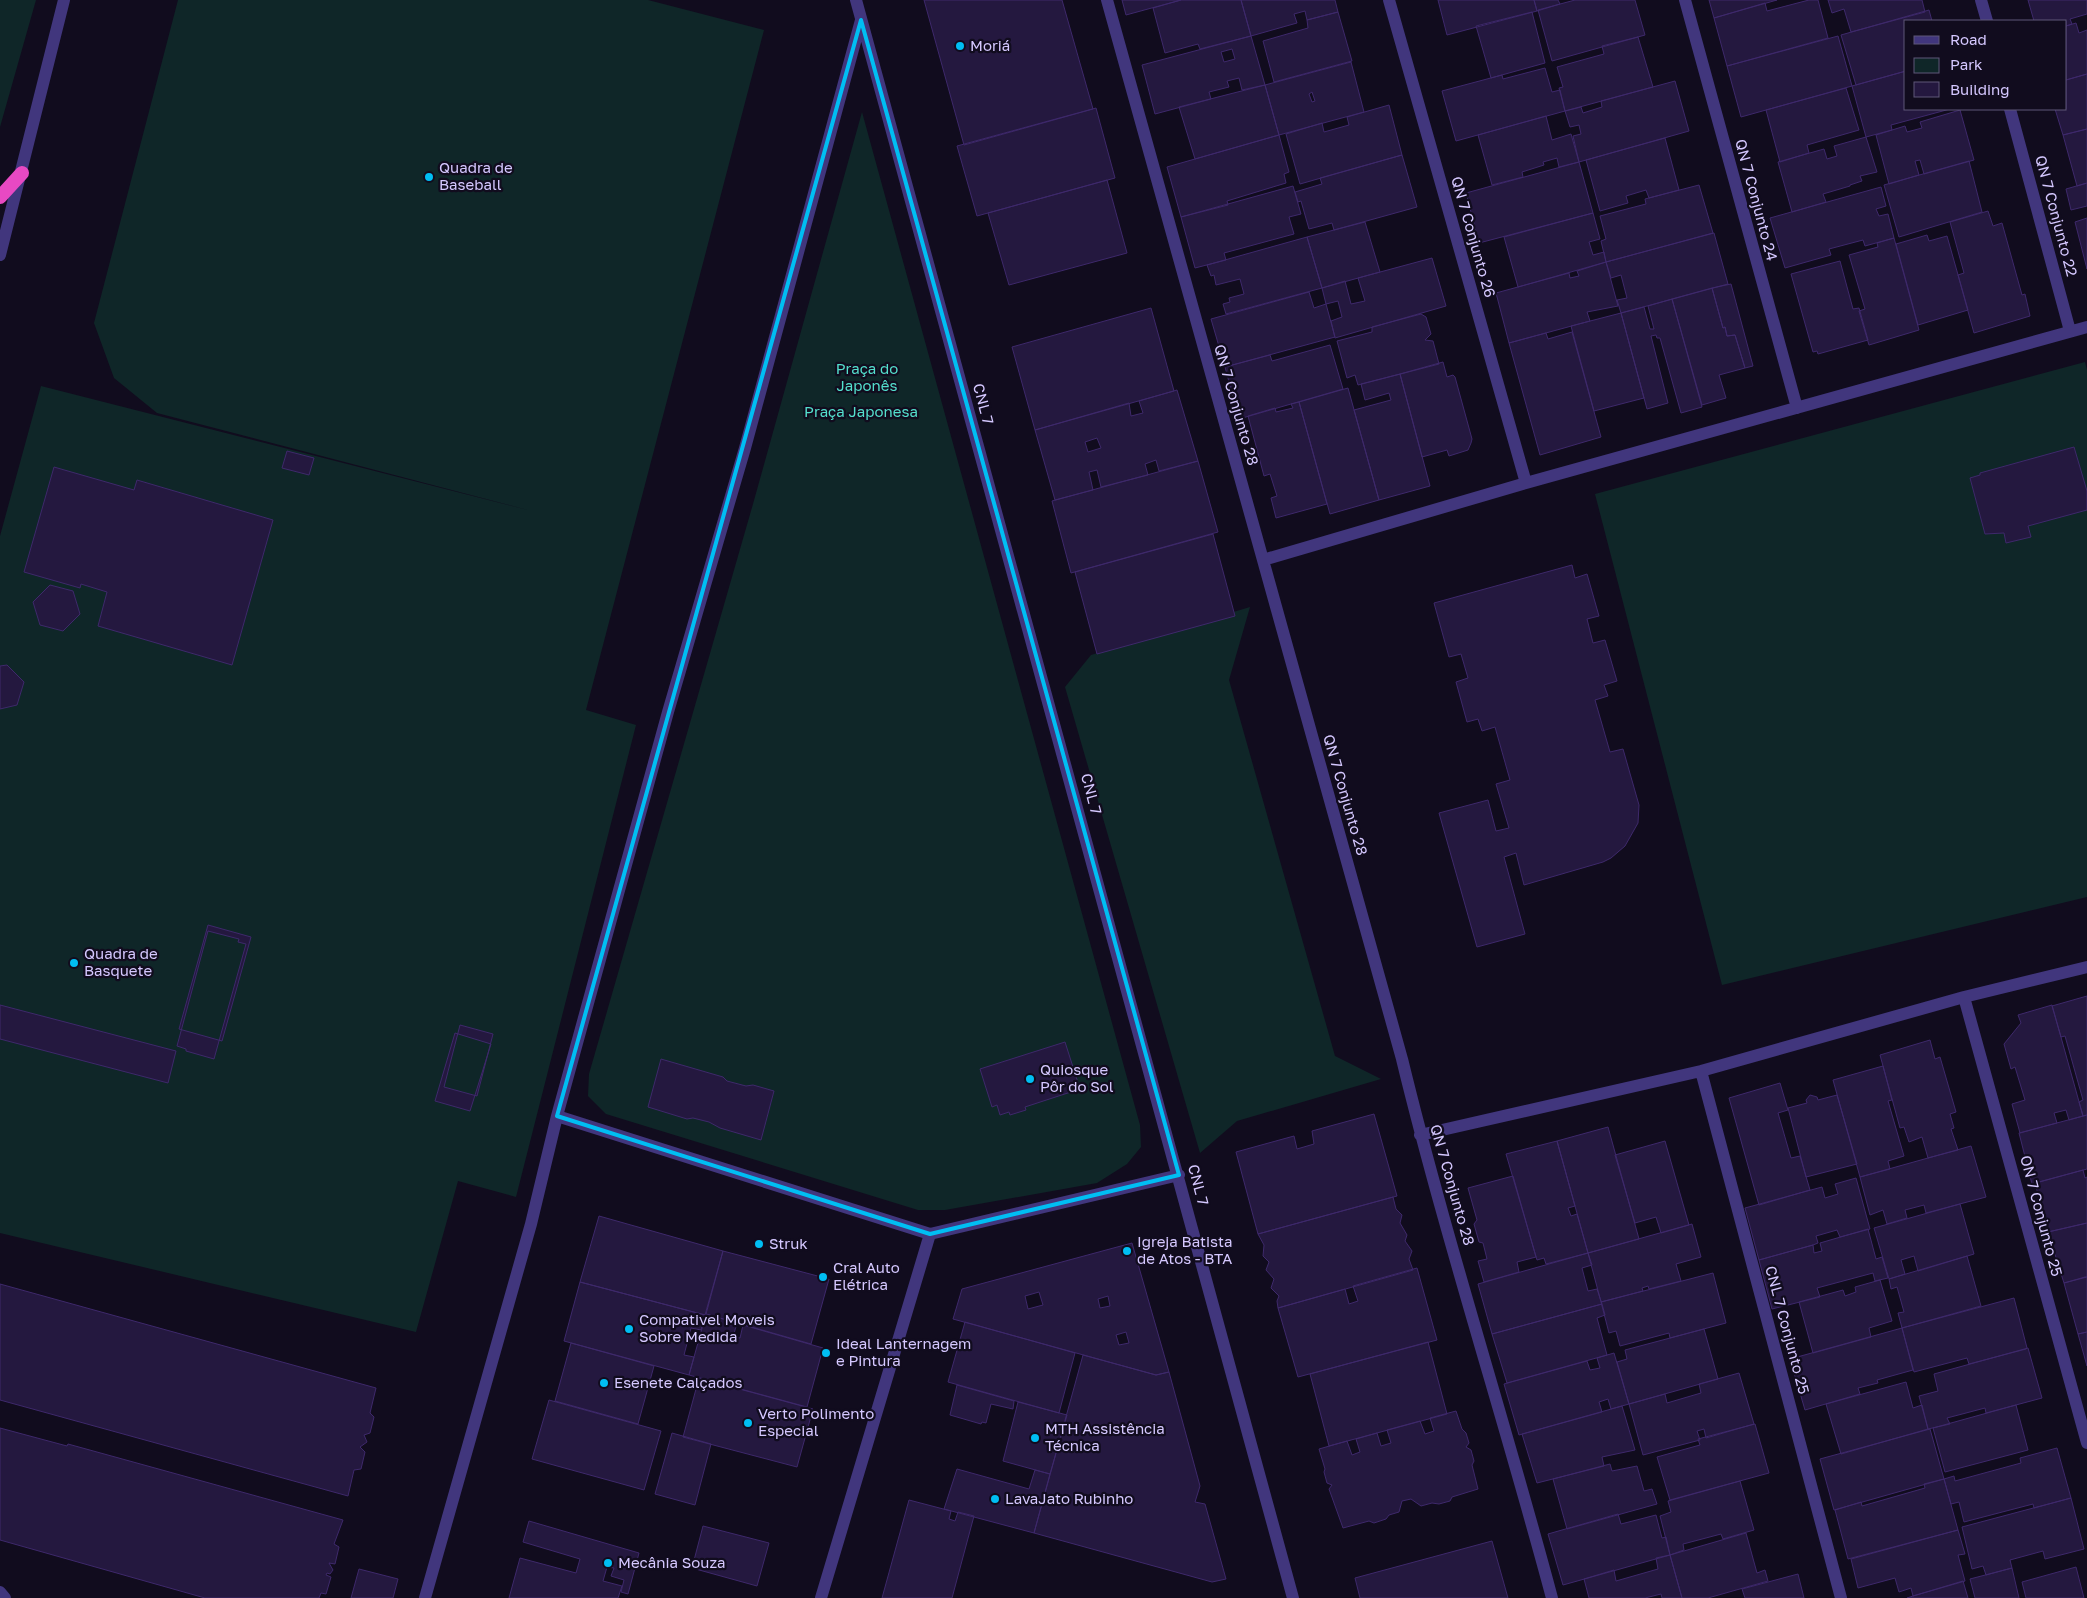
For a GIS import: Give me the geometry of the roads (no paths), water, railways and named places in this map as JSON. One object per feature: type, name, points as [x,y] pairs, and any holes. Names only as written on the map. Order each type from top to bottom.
[{"type":"highway","points":[[0,197],[22,173]]},
{"type":"street","points":[[0,255],[64,0]]},
{"type":"street","name":"CNL 7","points":[[856,0],[1293,1598]]},
{"type":"street","name":"QN 7 Conjunto 28","points":[[1107,0],[1402,1059],[1420,1135],[1552,1598]]},
{"type":"street","name":"QN 7 Conjunto 26","points":[[1389,0],[1526,483]]},
{"type":"street","name":"QN 7 Conjunto 24","points":[[1685,0],[1797,408]]},
{"type":"street","points":[[1981,0],[1986,20]]},
{"type":"street","points":[[425,1598],[530,1224],[557,1116],[668,712],[745,448],[861,20]]},
{"type":"street","name":"QN 7 Conjunto 22","points":[[2010,110],[2070,331]]},
{"type":"street","points":[[1263,560],[1526,483],[2087,327]]},
{"type":"street","points":[[1420,1135],[1701,1071],[1964,997],[2087,967]]},
{"type":"street","name":"ON 7 Conjunto 25","points":[[1964,997],[2087,1443]]},
{"type":"street","name":"CNL 7 Conjunto 25","points":[[1701,1071],[1841,1598]]},
{"type":"street","points":[[557,1116],[930,1234],[1178,1175]]},
{"type":"street","points":[[821,1598],[930,1234]]},
{"type":"street","points":[[0,1592],[5,1598]]},
{"type":"place","name":"Moriá","points":[[960,46]]},
{"type":"place","name":"Quadra de Baseball","points":[[429,177]]},
{"type":"place","name":"Quadra de Basquete","points":[[74,963]]},
{"type":"place","name":"Quiosque Pôr do Sol","points":[[1030,1079]]},
{"type":"place","name":"Struk","points":[[759,1244]]},
{"type":"place","name":"Igreja Batista de Atos - BTA","points":[[1127,1251]]},
{"type":"place","name":"Cral Auto Elétrica","points":[[823,1277]]},
{"type":"place","name":"Compativel Moveis Sobre Medida","points":[[629,1329]]},
{"type":"place","name":"Ideal Lanternagem e Pintura","points":[[826,1353]]},
{"type":"place","name":"Esenete Calçados","points":[[604,1383]]},
{"type":"place","name":"Verto Polimento Especial","points":[[748,1423]]},
{"type":"place","name":"MTH Assistência Técnica","points":[[1035,1438]]},
{"type":"place","name":"LavaJato Rubinho","points":[[995,1499]]},
{"type":"place","name":"Mecânia Souza","points":[[608,1563]]},
{"type":"park label","name":"Praça do Japonês","points":[[867,378]]},
{"type":"park label","name":"Praça Japonesa","points":[[861,412]]}]
